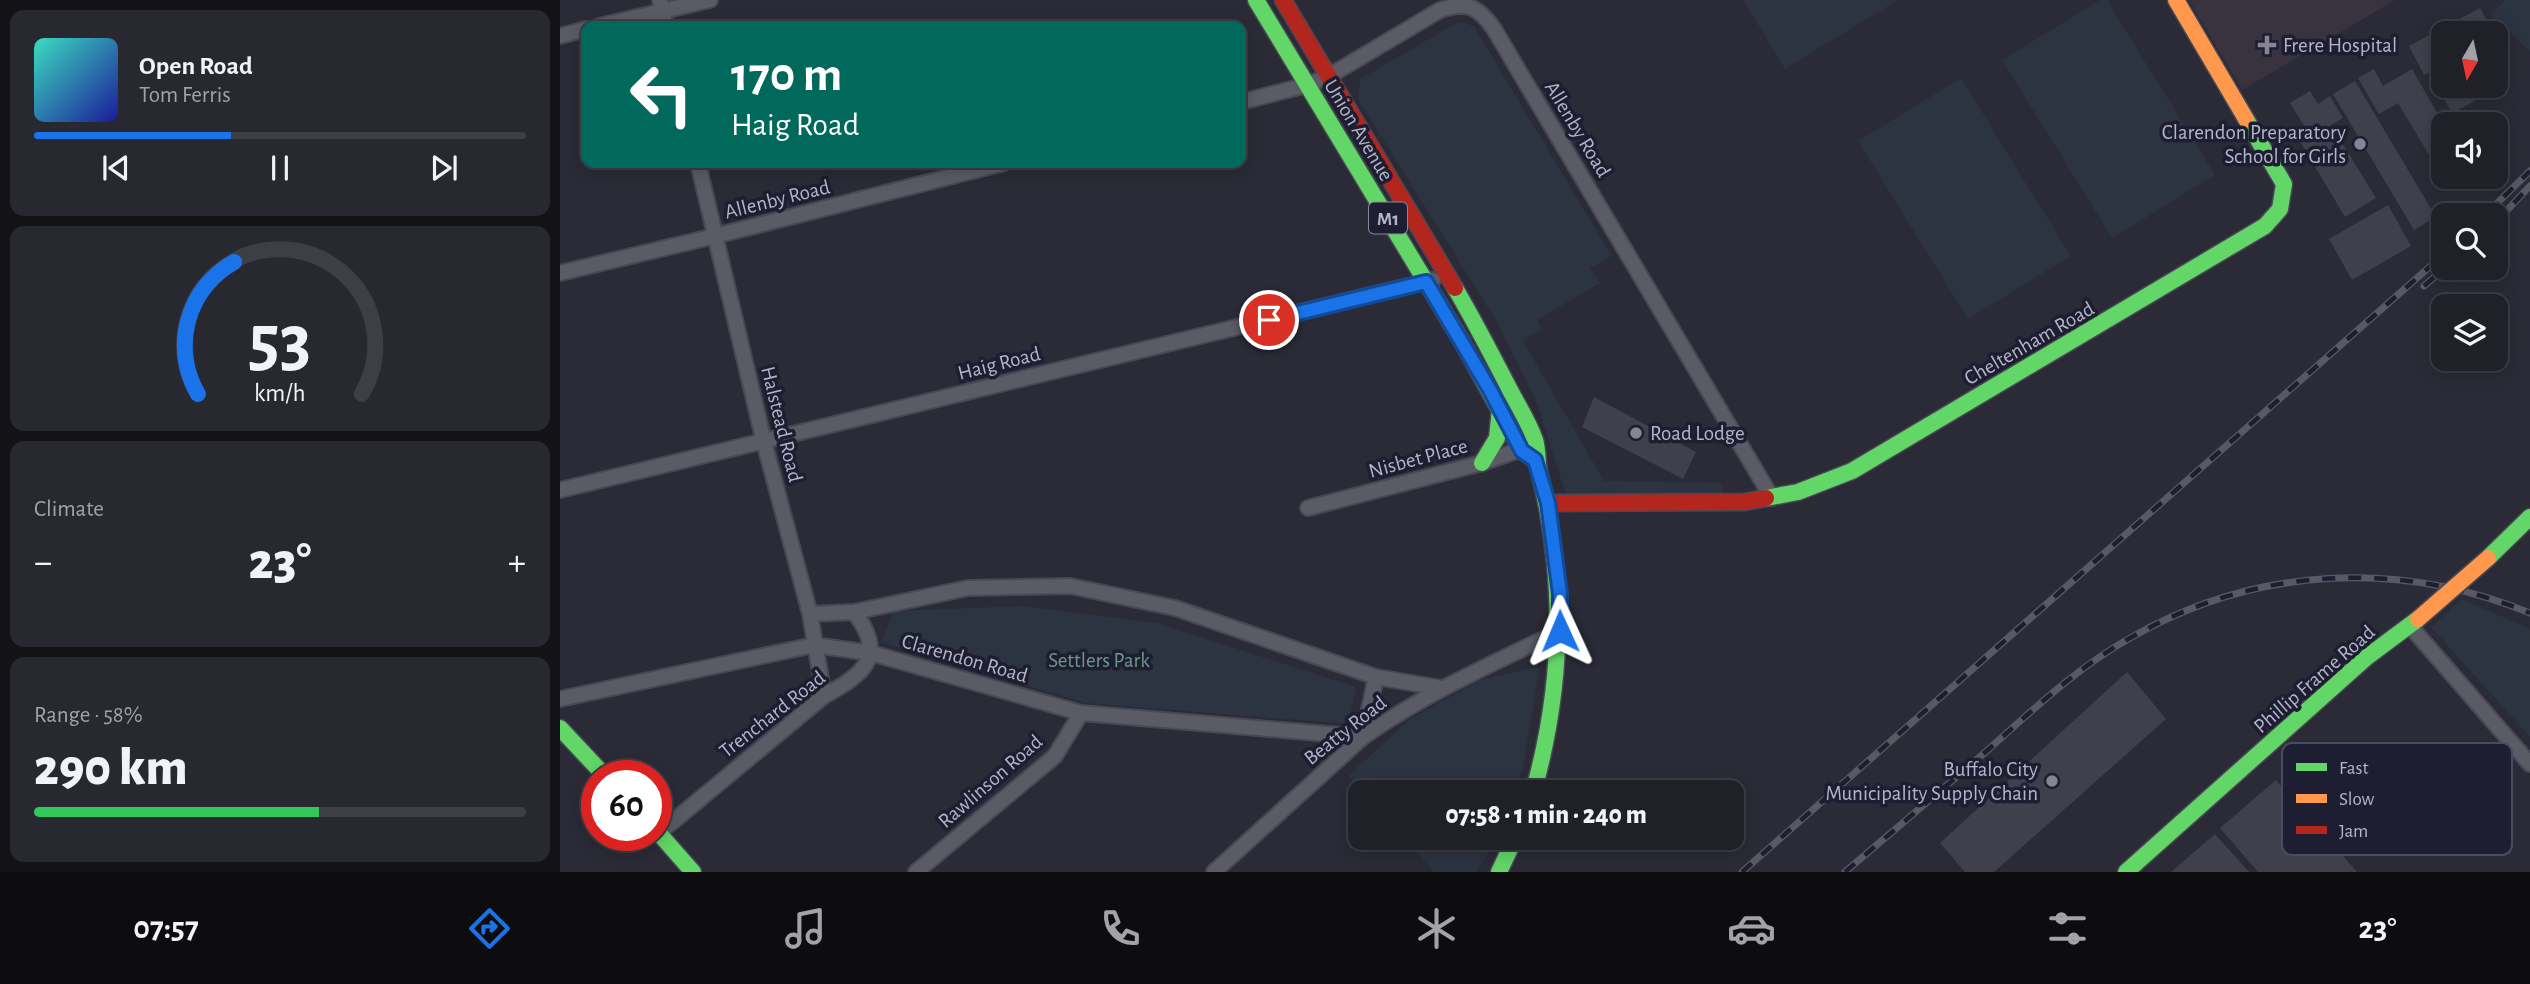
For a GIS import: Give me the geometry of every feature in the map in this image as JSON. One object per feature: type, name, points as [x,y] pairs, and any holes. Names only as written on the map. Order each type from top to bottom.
[{"type":"street","points":[[614,21],[661,6],[709,0]]},
{"type":"street","name":"Union Avenue","points":[[1256,0],[1500,410],[1531,451]]},
{"type":"street","name":"Union Avenue","points":[[1283,0],[1479,329],[1531,451],[1548,503],[1560,594],[1560,631],[1552,709],[1537,780]]},
{"type":"street","name":"Cheltenham Road","points":[[1548,503],[1744,502],[1822,485],[1853,471],[2272,222],[2280,211],[2284,184],[2176,0]]},
{"type":"street","name":"Allenby Road","points":[[1246,101],[1307,85],[1329,76],[1440,10],[1456,4],[1482,12],[1772,498]]},
{"type":"street","points":[[560,36],[581,30]]},
{"type":"street","name":"Halstead Road","points":[[699,168],[764,442],[810,614],[824,696]]},
{"type":"street","name":"Allenby Road","points":[[560,273],[984,168]]},
{"type":"street","name":"Haig Road","points":[[560,490],[1448,275]]},
{"type":"street","points":[[1482,463],[1498,439],[1500,410]]},
{"type":"street","name":"Nisbet Place","points":[[1308,508],[1531,451]]},
{"type":"street","name":"Phillip Frame Road","points":[[2126,872],[2367,657],[2414,623],[2488,558],[2530,517]]},
{"type":"street","name":"Clarendon Road","points":[[810,614],[853,612],[968,588],[1070,586],[1175,608],[1376,677],[1441,688]]},
{"type":"street","points":[[853,612],[869,636],[871,653]]},
{"type":"street","points":[[2414,623],[2530,764]]},
{"type":"street","name":"Beatty Road","points":[[1214,872],[1363,737],[1441,688],[1560,631]]},
{"type":"street","name":"Clarendon Road","points":[[560,699],[814,645],[871,653],[1080,713],[1363,737]]},
{"type":"street","name":"Trenchard Road","points":[[672,821],[824,696],[860,672],[871,653]]},
{"type":"street","points":[[1363,737],[1376,677]]},
{"type":"street","name":"Rawlinson Road","points":[[916,872],[1055,756],[1080,713]]},
{"type":"street","points":[[560,728],[590,760]]},
{"type":"street","points":[[672,848],[693,872]]},
{"type":"street","points":[[1499,872],[1509,850]]},
{"type":"shaded area","name":"Frere Hospital","points":[[2189,0],[2395,0],[2242,90]]},
{"type":"green space","points":[[1743,0],[1898,0],[1785,69]]},
{"type":"green space","points":[[2100,0],[2107,0],[2215,175],[2112,238],[2002,60]]},
{"type":"green space","points":[[2505,0],[2530,0],[2530,51],[2508,31],[2508,21],[2498,21],[2491,15]]},
{"type":"green space","points":[[1458,22],[1474,26],[1612,256],[1590,268],[1600,283],[1537,320],[1542,329],[1523,341],[1604,481],[1722,483],[1723,495],[1566,495],[1537,403],[1497,322],[1358,99],[1360,79]]},
{"type":"green space","points":[[1961,78],[2071,256],[1968,319],[1858,141]]},
{"type":"green space","points":[[2462,599],[2530,629],[2530,737],[2431,627]]},
{"type":"green space","name":"Settlers Park","points":[[1022,606],[1157,623],[1356,687],[1348,724],[1085,703],[881,642],[894,611]]},
{"type":"green space","points":[[1537,667],[1539,671],[1518,780],[1352,780],[1348,776],[1409,720],[1480,680]]},
{"type":"green space","points":[[1415,850],[1490,850],[1476,872],[1434,872]]},
{"type":"building","points":[[2480,8],[2487,21],[2456,21]]},
{"type":"building","points":[[2431,34],[2431,71],[2424,75],[2409,46]]},
{"type":"building","points":[[2374,69],[2383,86],[2412,69],[2437,112],[2431,112],[2431,154],[2429,155],[2398,103],[2379,114],[2358,78]]},
{"type":"building","points":[[2355,81],[2431,209],[2431,220],[2414,230],[2333,94]]},
{"type":"building","points":[[2310,91],[2318,104],[2330,96],[2343,118],[2331,125],[2376,198],[2345,217],[2301,143],[2311,137],[2290,103]]},
{"type":"building","points":[[2443,98],[2480,98],[2454,112]]},
{"type":"building","points":[[2388,205],[2411,246],[2352,280],[2329,239]]},
{"type":"building","name":"Road Lodge","points":[[1594,397],[1696,452],[1683,479],[1582,427]]},
{"type":"building","name":"Buffalo City Municipality Supply Chain","points":[[2127,672],[2166,719],[1994,872],[1965,872],[1940,843]]},
{"type":"building","points":[[2276,780],[2282,787],[2282,855],[2342,855],[2357,872],[2258,872],[2220,828]]},
{"type":"building","points":[[2215,834],[2249,872],[2171,872]]},
{"type":"railway","points":[[2497,203],[2530,171]]},
{"type":"railway","points":[[2508,209],[2530,186]]},
{"type":"railway","points":[[1742,872],[2431,266]]},
{"type":"railway","points":[[2424,286],[2431,280]]},
{"type":"railway","points":[[1845,872],[2076,674],[2113,648],[2179,614],[2228,596],[2277,584],[2328,578],[2379,578],[2430,584],[2480,596],[2530,613]]},
{"type":"traffic: fast","points":[[1256,0],[1461,340],[1522,451],[1535,460]]},
{"type":"traffic: fast","points":[[1766,498],[1798,492],[1852,471],[2265,226],[2280,209],[2284,184],[2246,119]]},
{"type":"traffic: fast","points":[[1455,288],[1533,434],[1548,511],[1557,592],[1557,632],[1550,713],[1536,780]]},
{"type":"traffic: fast","points":[[1482,463],[1497,438],[1500,409]]},
{"type":"traffic: fast","points":[[2488,558],[2530,517]]},
{"type":"traffic: fast","points":[[2126,872],[2367,657],[2418,619]]},
{"type":"traffic: fast","points":[[560,728],[590,760]]},
{"type":"traffic: fast","points":[[672,848],[693,872]]},
{"type":"traffic: fast","points":[[1499,872],[1509,850]]},
{"type":"traffic: slow","points":[[2176,0],[2246,119]]},
{"type":"traffic: slow","points":[[2418,619],[2488,558]]},
{"type":"traffic: jam","points":[[1283,0],[1455,288]]},
{"type":"traffic: jam","points":[[1548,503],[1744,502],[1766,498]]},
{"type":"place","name":"Frere Hospital","points":[[2267,45]]},
{"type":"place","name":"Clarendon Preparatory School for Girls","points":[[2360,144]]},
{"type":"place","name":"Road Lodge","points":[[1636,433]]},
{"type":"place","name":"Buffalo City Municipality Supply Chain","points":[[2052,781]]},
{"type":"route","points":[[1269,320],[1426,282],[1490,390],[1522,451],[1535,460],[1548,503],[1560,594],[1560,631]]}]
